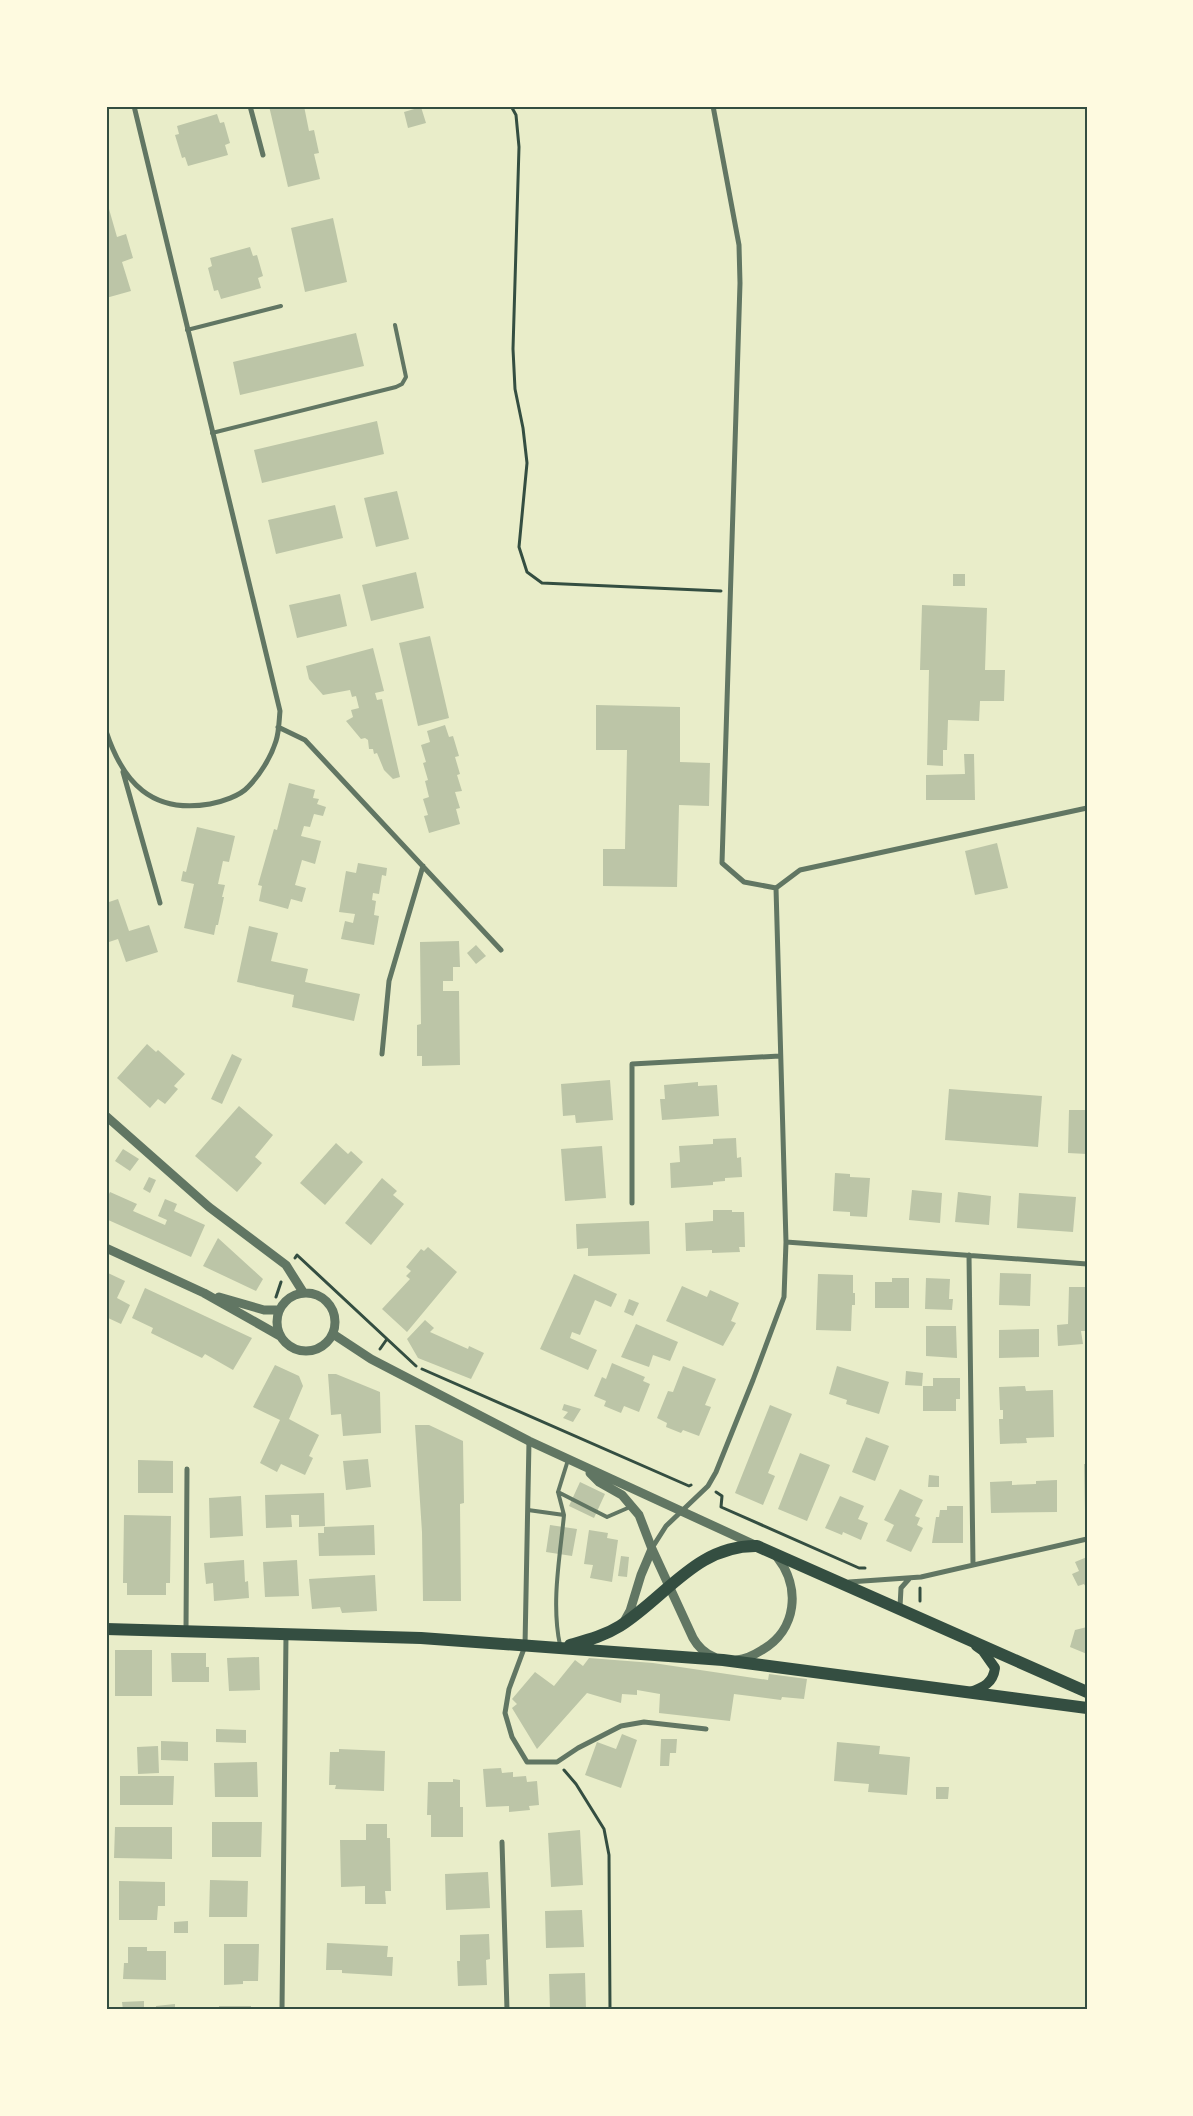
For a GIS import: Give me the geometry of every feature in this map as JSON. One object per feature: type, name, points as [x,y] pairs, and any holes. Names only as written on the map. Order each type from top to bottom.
[{"type":"main road","points":[[560,1648],[602,1636],[622,1625],[695,1566],[712,1555],[733,1547],[757,1546],[1087,1692]]},
{"type":"main road","points":[[106,1629],[420,1638],[723,1660],[1087,1708]]},
{"type":"main road","points":[[966,1638],[983,1651],[995,1668],[994,1677],[988,1684],[969,1692]]},
{"type":"street","points":[[123,772],[145,793],[165,804],[192,807],[219,802],[247,789],[264,766],[276,741],[280,711],[134,106]]},
{"type":"street","points":[[250,106],[263,156]]},
{"type":"street","points":[[713,106],[739,245],[740,283],[732,592],[722,863],[744,882],[776,888],[800,870],[1087,808]]},
{"type":"street","points":[[278,727],[305,740],[501,950]]},
{"type":"street","points":[[106,731],[123,772],[160,903]]},
{"type":"street","points":[[382,1054],[389,981],[423,866]]},
{"type":"street","points":[[622,1625],[630,1611],[652,1548],[666,1526],[708,1486],[753,1380],[784,1297],[786,1242],[776,888]]},
{"type":"street","points":[[632,1203],[632,1064],[780,1056]]},
{"type":"street","points":[[106,1116],[209,1207],[286,1265],[303,1292]]},
{"type":"street","points":[[786,1242],[1087,1264]]},
{"type":"street","points":[[106,1248],[204,1293],[280,1336]]},
{"type":"street","points":[[970,1255],[972,1565]]},
{"type":"street","points":[[303,1292],[323,1297],[330,1305],[334,1314],[333,1334],[328,1342],[311,1351],[302,1351],[285,1343],[277,1328],[278,1310],[288,1298],[303,1292]]},
{"type":"street","points":[[204,1293],[264,1310],[278,1310]]},
{"type":"street","points":[[333,1334],[371,1359],[529,1441],[757,1546]]},
{"type":"street","points":[[529,1441],[525,1646],[509,1689],[506,1713],[512,1737],[527,1762],[557,1762],[578,1748],[621,1726],[644,1722],[706,1730]]},
{"type":"street","points":[[584,1467],[599,1482],[622,1495],[639,1516],[669,1587],[698,1647],[707,1654],[723,1660],[742,1660],[758,1653],[775,1640],[788,1626],[793,1606],[791,1586],[786,1568],[776,1556]]},
{"type":"street","points":[[186,1631],[187,1469]]},
{"type":"street","points":[[838,1583],[921,1577],[1087,1539]]},
{"type":"street","points":[[900,1610],[901,1588],[909,1579]]},
{"type":"street","points":[[282,2010],[286,1634]]},
{"type":"street","points":[[502,1842],[507,2010]]},
{"type":"lane","points":[[187,330],[280,306]]},
{"type":"lane","points":[[212,434],[402,384],[406,377],[395,325]]},
{"type":"lane","points":[[560,1648],[556,1612],[564,1514],[558,1492],[568,1460]]},
{"type":"lane","points":[[558,1492],[607,1517],[632,1506]]},
{"type":"lane","points":[[528,1510],[564,1514]]},
{"type":"path","points":[[512,106],[516,115],[519,147],[513,349],[515,390],[523,428],[527,463],[518,547],[527,572],[542,583],[732,592]]},
{"type":"path","points":[[264,1310],[278,1295],[286,1265],[298,1255],[416,1366],[689,1486],[696,1482],[708,1486],[722,1496],[720,1508],[859,1568],[868,1568]]},
{"type":"path","points":[[921,1577],[919,1597],[924,1606]]},
{"type":"path","points":[[557,1762],[576,1784],[604,1829],[609,1855],[610,2010]]},
{"type":"building","points":[[269,106],[304,106],[309,131],[314,130],[319,153],[314,154],[320,179],[288,187]]},
{"type":"building","points":[[421,107],[426,123],[408,128],[404,112]]},
{"type":"building","points":[[217,114],[220,123],[224,122],[230,143],[225,145],[228,155],[188,166],[185,157],[182,158],[175,135],[179,134],[177,126]]},
{"type":"building","points":[[109,209],[117,237],[126,234],[133,258],[122,262],[131,291],[106,298],[106,210]]},
{"type":"building","points":[[333,218],[347,282],[305,292],[291,228]]},
{"type":"building","points":[[250,247],[253,256],[257,255],[263,276],[258,278],[261,288],[221,299],[218,290],[214,291],[208,268],[212,266],[210,258]]},
{"type":"building","points":[[356,333],[364,366],[240,395],[233,362]]},
{"type":"building","points":[[377,421],[384,454],[262,483],[254,450]]},
{"type":"building","points":[[397,491],[409,539],[376,547],[364,498]]},
{"type":"building","points":[[335,505],[343,538],[276,554],[268,520]]},
{"type":"building","points":[[416,572],[424,608],[371,621],[362,585]]},
{"type":"building","points":[[953,574],[965,574],[965,586],[953,586]]},
{"type":"building","points":[[340,594],[347,626],[297,638],[289,605]]},
{"type":"building","points":[[922,605],[987,608],[985,670],[1005,670],[1004,701],[980,701],[979,721],[948,720],[947,750],[943,750],[943,766],[927,765],[929,670],[920,670]]},
{"type":"building","points":[[430,636],[449,718],[418,726],[399,643]]},
{"type":"building","points":[[373,648],[384,691],[375,693],[377,700],[382,699],[400,777],[393,779],[384,770],[377,753],[374,754],[373,749],[369,749],[368,740],[365,738],[361,739],[346,721],[353,717],[351,710],[359,708],[356,696],[352,697],[350,690],[323,695],[309,679],[306,666]]},
{"type":"building","points":[[596,705],[680,707],[680,762],[710,763],[709,806],[679,805],[677,887],[603,886],[603,849],[625,849],[627,750],[596,750]]},
{"type":"building","points":[[445,725],[449,737],[453,736],[459,756],[455,757],[460,774],[457,775],[462,791],[455,792],[460,808],[456,809],[460,824],[429,833],[424,816],[428,815],[423,799],[429,797],[425,781],[428,780],[423,763],[426,762],[421,745],[430,742],[427,731]]},
{"type":"building","points":[[964,754],[974,754],[975,800],[926,800],[926,775],[965,774]]},
{"type":"building","points":[[289,783],[315,790],[313,798],[319,799],[317,804],[326,807],[323,816],[314,814],[310,827],[304,826],[301,836],[321,841],[315,864],[302,860],[295,885],[306,888],[302,902],[291,899],[288,909],[259,901],[262,886],[258,885],[274,829],[277,830]]},
{"type":"building","points":[[197,827],[235,836],[229,862],[223,861],[218,884],[225,885],[218,925],[216,925],[214,935],[184,928],[194,884],[181,881],[183,871],[186,872]]},
{"type":"building","points":[[997,843],[1008,888],[975,895],[965,851]]},
{"type":"building","points":[[358,863],[387,868],[386,876],[382,875],[379,894],[373,893],[372,900],[376,901],[374,915],[379,916],[374,945],[341,939],[345,921],[353,923],[355,914],[339,912],[346,871],[356,873]]},
{"type":"building","points":[[118,899],[129,931],[149,925],[158,952],[126,962],[118,939],[106,943],[106,903]]},
{"type":"building","points":[[249,926],[278,933],[271,961],[308,969],[305,982],[360,994],[354,1021],[292,1007],[294,995],[237,982]]},
{"type":"building","points":[[459,941],[460,967],[453,967],[453,981],[443,981],[443,991],[459,991],[460,1065],[422,1066],[422,1056],[417,1056],[417,1025],[421,1024],[420,942]]},
{"type":"building","points":[[476,945],[486,956],[476,964],[467,953]]},
{"type":"building","points":[[147,1044],[156,1052],[158,1050],[185,1074],[174,1086],[178,1089],[165,1104],[158,1099],[150,1108],[117,1078]]},
{"type":"building","points":[[232,1054],[242,1059],[222,1104],[211,1099]]},
{"type":"building","points":[[610,1080],[613,1120],[576,1123],[575,1115],[563,1116],[561,1084]]},
{"type":"building","points":[[698,1082],[698,1086],[717,1085],[719,1116],[662,1120],[660,1099],[665,1099],[664,1085]]},
{"type":"building","points":[[949,1089],[1042,1096],[1038,1147],[945,1140]]},
{"type":"building","points":[[239,1106],[273,1135],[255,1157],[262,1163],[237,1192],[195,1156]]},
{"type":"building","points":[[1069,1110],[1087,1110],[1087,1154],[1068,1153]]},
{"type":"building","points":[[736,1138],[737,1158],[741,1157],[742,1177],[725,1178],[725,1181],[713,1182],[713,1185],[671,1188],[670,1163],[680,1162],[679,1146],[713,1144],[713,1139]]},
{"type":"building","points":[[336,1143],[348,1154],[351,1151],[363,1162],[325,1205],[300,1183]]},
{"type":"building","points":[[602,1146],[606,1198],[565,1201],[561,1149]]},
{"type":"building","points":[[123,1149],[139,1159],[130,1171],[115,1161]]},
{"type":"building","points":[[835,1173],[850,1174],[850,1177],[870,1178],[867,1217],[850,1216],[850,1212],[833,1211]]},
{"type":"building","points":[[149,1177],[156,1180],[150,1193],[143,1189]]},
{"type":"building","points":[[382,1178],[397,1191],[393,1195],[404,1204],[371,1245],[345,1223]]},
{"type":"building","points":[[912,1190],[942,1193],[940,1223],[909,1220]]},
{"type":"building","points":[[110,1192],[137,1204],[133,1211],[165,1225],[167,1220],[158,1216],[165,1199],[177,1204],[174,1211],[205,1225],[191,1257],[106,1219],[106,1200]]},
{"type":"building","points":[[958,1192],[991,1196],[989,1225],[955,1222]]},
{"type":"building","points":[[1019,1193],[1076,1197],[1073,1232],[1017,1228]]},
{"type":"building","points":[[713,1210],[744,1212],[745,1247],[739,1247],[740,1252],[712,1253],[712,1250],[686,1251],[685,1223],[713,1221]]},
{"type":"building","points":[[649,1221],[650,1254],[588,1256],[588,1248],[577,1249],[576,1224]]},
{"type":"building","points":[[218,1238],[263,1279],[256,1291],[203,1266]]},
{"type":"building","points":[[428,1247],[457,1272],[407,1332],[382,1309],[410,1279],[406,1276],[411,1271],[406,1267],[421,1249],[424,1251]]},
{"type":"building","points":[[108,1273],[125,1281],[117,1298],[130,1305],[121,1324],[106,1317],[106,1277]]},
{"type":"building","points":[[1000,1273],[1031,1274],[1030,1306],[999,1305]]},
{"type":"building","points":[[574,1274],[617,1294],[611,1307],[595,1300],[580,1335],[572,1332],[570,1338],[597,1350],[588,1370],[540,1349]]},
{"type":"building","points":[[818,1274],[853,1275],[855,1305],[852,1305],[851,1331],[816,1330]]},
{"type":"building","points":[[892,1278],[909,1278],[909,1308],[875,1308],[875,1282],[892,1282]]},
{"type":"building","points":[[926,1278],[950,1279],[949,1299],[953,1299],[952,1310],[925,1309]]},
{"type":"building","points":[[682,1286],[707,1297],[710,1290],[739,1303],[731,1321],[736,1323],[723,1346],[666,1321]]},
{"type":"building","points":[[1069,1287],[1087,1287],[1087,1331],[1081,1331],[1083,1344],[1058,1346],[1057,1325],[1068,1324]]},
{"type":"building","points":[[145,1288],[252,1338],[233,1370],[205,1354],[202,1358],[151,1333],[153,1328],[132,1318]]},
{"type":"building","points":[[629,1299],[639,1303],[633,1316],[624,1312]]},
{"type":"building","points":[[425,1320],[434,1328],[430,1332],[468,1349],[469,1346],[484,1353],[471,1379],[418,1358],[407,1339]]},
{"type":"building","points":[[636,1324],[678,1342],[670,1361],[653,1355],[649,1367],[621,1357]]},
{"type":"building","points":[[926,1326],[956,1326],[957,1358],[926,1356]]},
{"type":"building","points":[[1039,1329],[1039,1357],[999,1358],[999,1330]]},
{"type":"building","points":[[612,1363],[645,1377],[643,1381],[650,1384],[639,1412],[624,1406],[621,1413],[604,1406],[606,1401],[594,1396],[602,1377],[606,1379]]},
{"type":"building","points":[[275,1365],[299,1376],[303,1386],[289,1419],[319,1435],[309,1456],[313,1458],[305,1475],[281,1464],[277,1472],[260,1463],[280,1420],[253,1407]]},
{"type":"building","points":[[683,1366],[716,1379],[705,1405],[711,1407],[699,1436],[683,1430],[681,1433],[666,1427],[667,1423],[657,1418],[668,1391],[673,1392]]},
{"type":"building","points":[[837,1366],[889,1382],[879,1414],[846,1404],[847,1400],[829,1394]]},
{"type":"building","points":[[906,1371],[923,1373],[922,1386],[905,1385]]},
{"type":"building","points":[[328,1374],[336,1374],[380,1392],[381,1433],[343,1436],[341,1414],[331,1415]]},
{"type":"building","points":[[933,1378],[960,1378],[960,1399],[956,1399],[956,1411],[923,1411],[923,1386],[933,1386]]},
{"type":"building","points":[[1025,1386],[1026,1391],[1053,1390],[1054,1437],[1026,1438],[1027,1443],[1000,1444],[999,1419],[1003,1419],[1003,1410],[1000,1410],[999,1387]]},
{"type":"building","points":[[564,1404],[581,1409],[573,1422],[563,1418],[568,1412],[562,1410]]},
{"type":"building","points":[[770,1405],[792,1414],[768,1473],[775,1476],[763,1505],[735,1493]]},
{"type":"building","points":[[415,1425],[429,1425],[463,1441],[464,1503],[460,1504],[461,1601],[423,1601],[422,1532]]},
{"type":"building","points":[[866,1437],[889,1446],[875,1481],[852,1472]]},
{"type":"building","points":[[800,1453],[830,1465],[807,1521],[778,1509]]},
{"type":"building","points":[[368,1459],[371,1487],[346,1490],[343,1461]]},
{"type":"building","points":[[138,1460],[173,1461],[173,1493],[138,1493]]},
{"type":"building","points":[[1084,1464],[1087,1464],[1087,1510],[1085,1510]]},
{"type":"building","points":[[929,1475],[939,1476],[939,1487],[928,1487]]},
{"type":"building","points":[[1057,1480],[1057,1512],[991,1513],[990,1482],[1012,1481],[1012,1485],[1036,1484],[1036,1481]]},
{"type":"building","points":[[580,1482],[605,1494],[594,1518],[569,1506]]},
{"type":"building","points":[[900,1489],[923,1500],[915,1516],[920,1518],[917,1525],[923,1528],[911,1552],[886,1541],[894,1525],[884,1520]]},
{"type":"building","points":[[324,1493],[325,1526],[299,1527],[299,1515],[291,1515],[292,1527],[266,1528],[265,1495]]},
{"type":"building","points":[[241,1496],[243,1536],[210,1538],[209,1498]]},
{"type":"building","points":[[840,1496],[864,1506],[858,1519],[868,1523],[861,1540],[843,1532],[842,1535],[825,1528]]},
{"type":"building","points":[[947,1506],[963,1506],[963,1543],[932,1543],[936,1517],[939,1517],[940,1510],[947,1510]]},
{"type":"building","points":[[124,1515],[171,1516],[170,1583],[166,1583],[166,1595],[127,1595],[127,1583],[123,1583]]},
{"type":"building","points":[[374,1525],[375,1555],[319,1556],[318,1533],[324,1533],[324,1527]]},
{"type":"building","points":[[550,1525],[577,1529],[572,1556],[546,1552]]},
{"type":"building","points":[[589,1530],[608,1533],[607,1538],[618,1540],[612,1582],[590,1578],[593,1565],[584,1564]]},
{"type":"building","points":[[621,1556],[629,1557],[627,1577],[618,1576]]},
{"type":"building","points":[[1087,1557],[1087,1589],[1084,1584],[1078,1586],[1072,1574],[1079,1571],[1075,1562]]},
{"type":"building","points":[[244,1560],[245,1582],[248,1581],[249,1598],[214,1601],[213,1583],[206,1584],[204,1563]]},
{"type":"building","points":[[297,1560],[299,1596],[265,1597],[263,1562]]},
{"type":"building","points":[[375,1575],[377,1611],[342,1613],[340,1607],[312,1609],[309,1579]]},
{"type":"building","points":[[1087,1627],[1087,1654],[1070,1647],[1075,1630]]},
{"type":"building","points":[[115,1650],[152,1650],[152,1696],[115,1696]]},
{"type":"building","points":[[171,1653],[206,1653],[206,1667],[209,1667],[209,1682],[172,1682]]},
{"type":"building","points":[[259,1657],[260,1690],[229,1691],[227,1658]]},
{"type":"building","points":[[589,1658],[653,1663],[768,1680],[769,1674],[807,1679],[804,1699],[782,1697],[781,1700],[734,1694],[730,1721],[659,1713],[660,1694],[637,1690],[637,1695],[622,1694],[621,1703],[587,1693],[537,1749],[512,1708],[517,1704],[512,1699],[535,1672],[554,1686],[575,1660],[583,1666]]},
{"type":"building","points":[[216,1729],[246,1730],[246,1743],[216,1742]]},
{"type":"building","points":[[622,1734],[637,1740],[621,1788],[585,1775],[597,1742],[616,1749]]},
{"type":"building","points":[[661,1739],[677,1739],[676,1753],[670,1753],[669,1766],[660,1766]]},
{"type":"building","points":[[161,1741],[188,1742],[188,1761],[161,1760]]},
{"type":"building","points":[[837,1742],[880,1746],[879,1754],[910,1757],[907,1795],[868,1792],[869,1784],[834,1781]]},
{"type":"building","points":[[158,1746],[159,1773],[138,1774],[137,1747]]},
{"type":"building","points":[[339,1749],[385,1751],[384,1791],[335,1789],[336,1785],[329,1785],[330,1752],[339,1752]]},
{"type":"building","points":[[257,1762],[258,1797],[215,1797],[214,1763]]},
{"type":"building","points":[[501,1768],[502,1773],[513,1772],[513,1777],[526,1776],[527,1782],[537,1781],[539,1805],[529,1806],[530,1810],[509,1812],[509,1806],[486,1807],[483,1769]]},
{"type":"building","points":[[120,1776],[174,1776],[173,1805],[120,1805]]},
{"type":"building","points":[[453,1779],[460,1780],[460,1807],[463,1807],[463,1837],[431,1837],[431,1815],[427,1815],[428,1782],[453,1782]]},
{"type":"building","points":[[936,1787],[949,1787],[948,1799],[936,1799]]},
{"type":"building","points":[[212,1822],[262,1822],[261,1857],[212,1857]]},
{"type":"building","points":[[366,1824],[387,1824],[387,1838],[390,1838],[391,1891],[385,1891],[386,1904],[365,1904],[365,1886],[341,1887],[340,1840],[366,1840]]},
{"type":"building","points":[[115,1827],[172,1827],[172,1859],[114,1858]]},
{"type":"building","points":[[580,1830],[583,1885],[551,1887],[548,1833]]},
{"type":"building","points":[[488,1872],[490,1908],[446,1910],[445,1874]]},
{"type":"building","points":[[210,1880],[248,1881],[247,1917],[209,1917]]},
{"type":"building","points":[[119,1881],[165,1882],[165,1906],[158,1906],[157,1920],[119,1920]]},
{"type":"building","points":[[582,1910],[584,1947],[546,1948],[545,1911]]},
{"type":"building","points":[[188,1921],[188,1933],[174,1933],[174,1922]]},
{"type":"building","points":[[489,1934],[490,1959],[486,1960],[487,1985],[458,1986],[457,1961],[460,1961],[460,1935]]},
{"type":"building","points":[[327,1943],[388,1946],[387,1957],[393,1957],[392,1976],[342,1973],[342,1970],[326,1970]]},
{"type":"building","points":[[224,1944],[259,1944],[258,1981],[243,1981],[243,1984],[224,1985]]},
{"type":"building","points":[[128,1947],[147,1947],[147,1951],[166,1951],[166,1980],[123,1979],[124,1963],[128,1963]]},
{"type":"building","points":[[585,1973],[586,2010],[550,2010],[549,1974]]},
{"type":"building","points":[[144,2001],[144,2010],[123,2010],[122,2002]]},
{"type":"building","points":[[175,2004],[175,2010],[156,2010],[156,2006]]},
{"type":"building","points":[[219,2006],[251,2006],[251,2010],[219,2010]]}]
